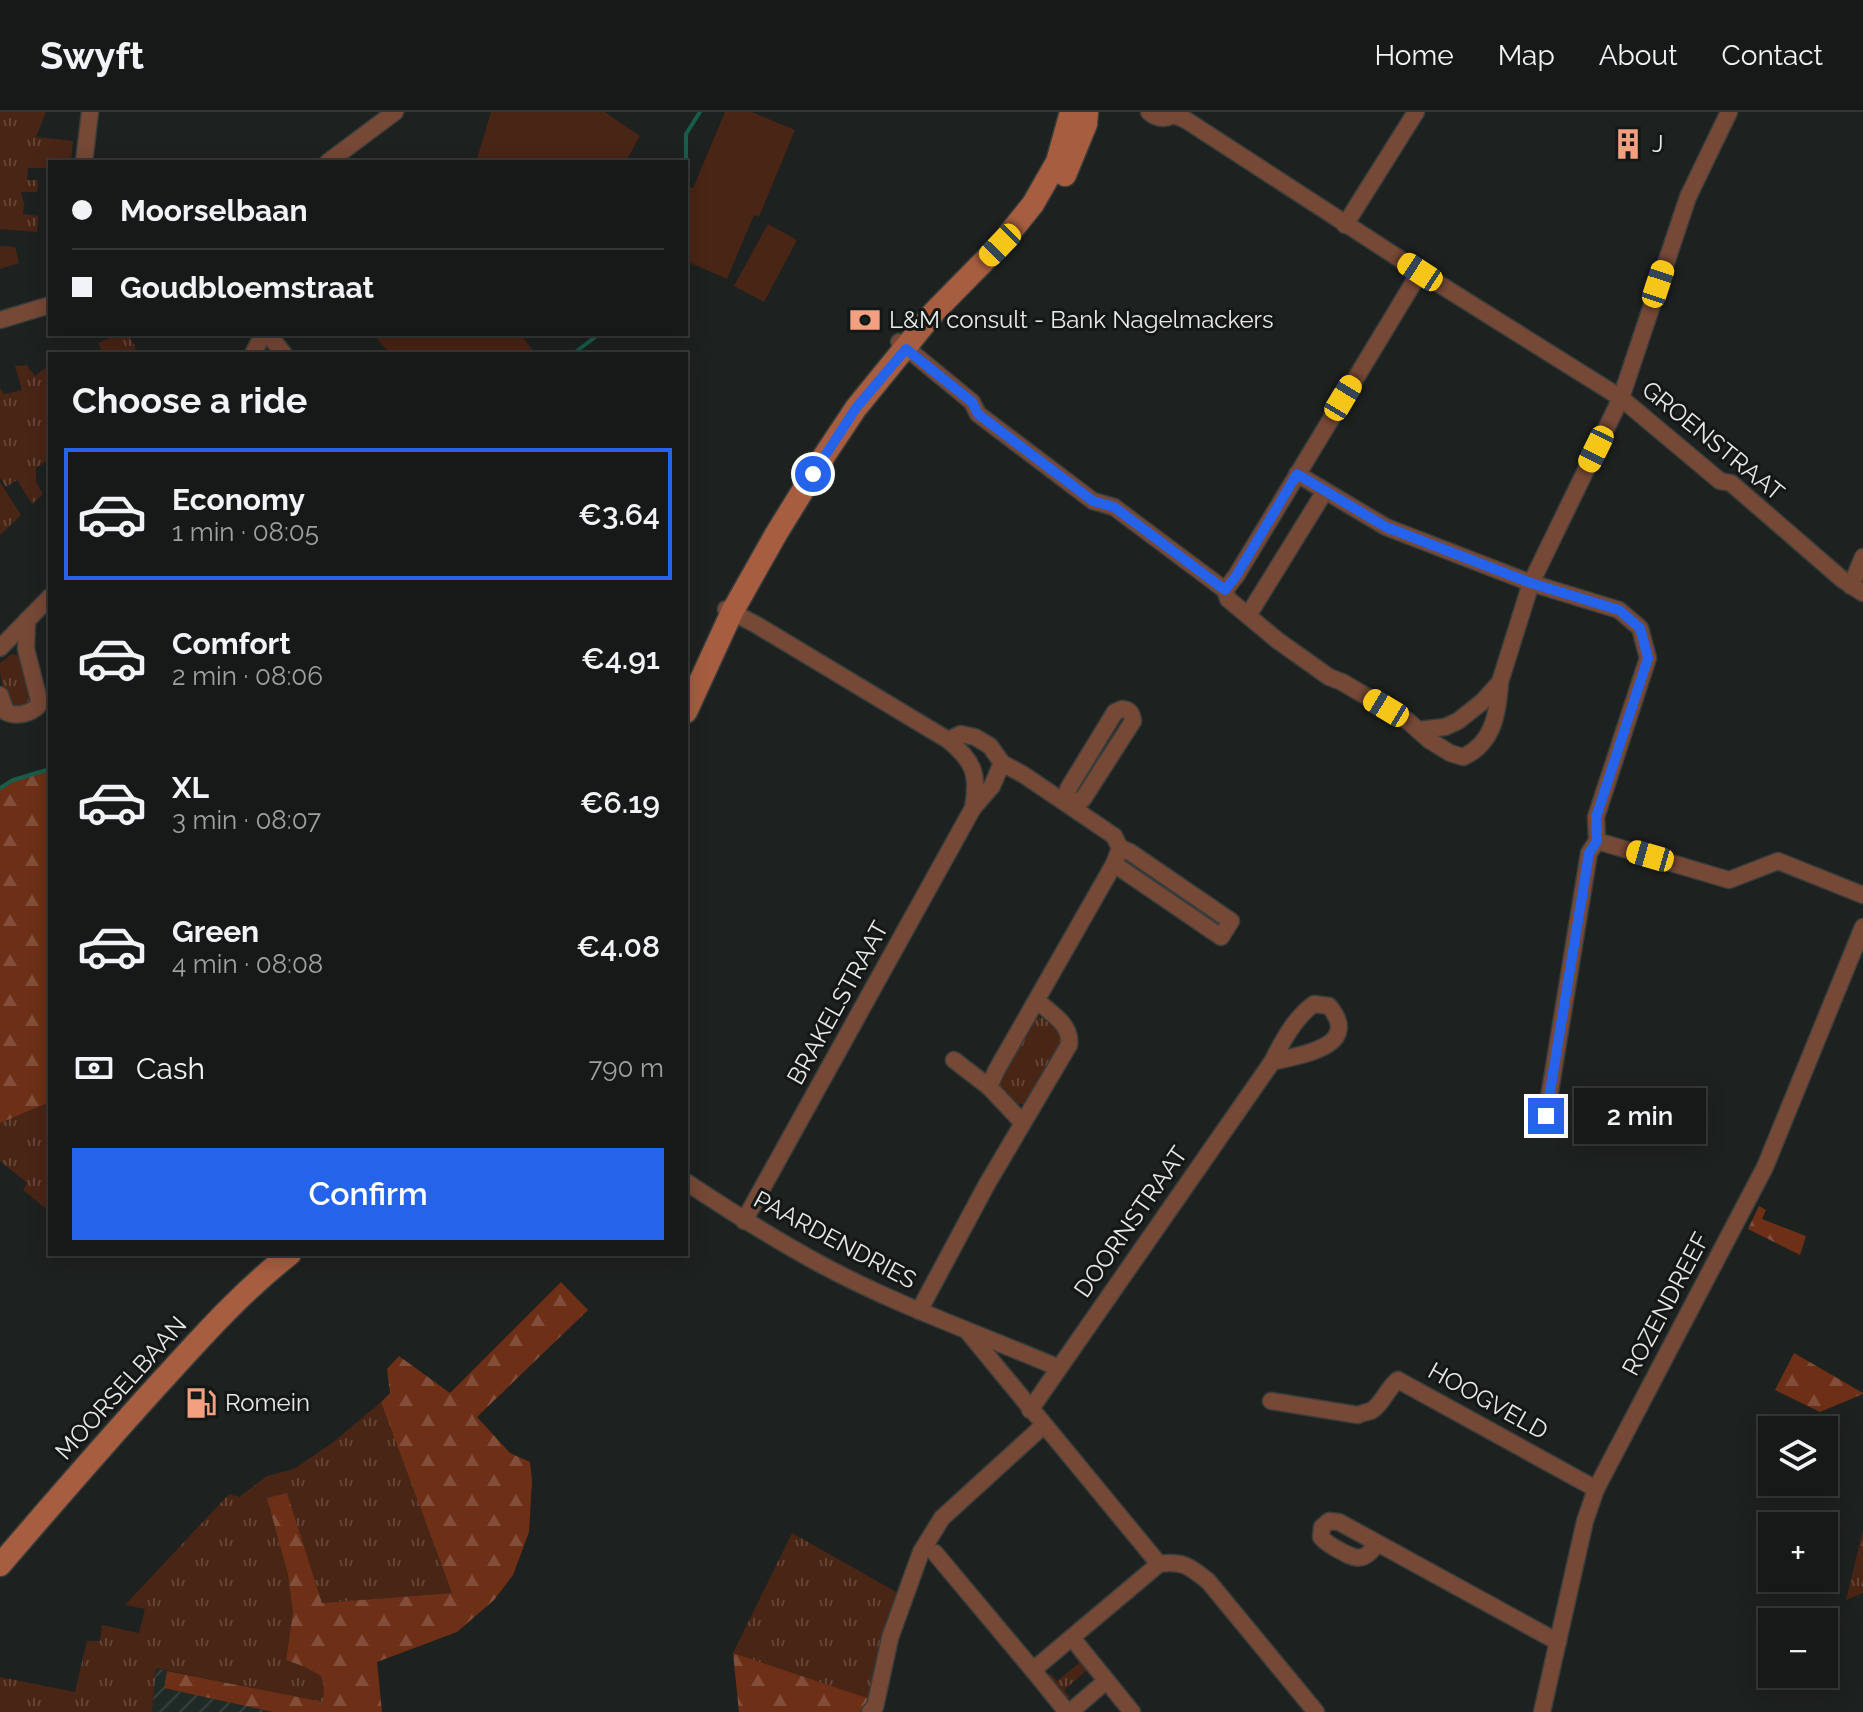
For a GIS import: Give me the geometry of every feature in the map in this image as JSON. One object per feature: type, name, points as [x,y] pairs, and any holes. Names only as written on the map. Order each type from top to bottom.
[{"type":"main road","points":[[938,314],[1033,204],[1057,162],[1071,112]]},
{"type":"main road","points":[[688,707],[729,610],[856,408],[902,346],[991,271],[1023,239],[1061,185],[1079,145],[1087,112]]},
{"type":"main road","name":"MOORSELBAAN","points":[[0,1565],[108,1439],[228,1307],[287,1256]]},
{"type":"street","points":[[84,160],[90,112]]},
{"type":"street","points":[[331,160],[395,112]]},
{"type":"street","points":[[902,346],[972,402],[978,414],[1093,501],[1114,507],[1225,590],[1228,599],[1277,640],[1329,677],[1408,721],[1450,753],[1463,757],[1478,748],[1490,734],[1499,704],[1500,682],[1531,583],[1621,398],[1345,225],[1180,115],[1165,119],[1149,112]]},
{"type":"street","points":[[1345,225],[1416,112]]},
{"type":"street","name":"GROENSTRAAT","points":[[1729,112],[1688,197],[1621,398],[1720,481],[1731,483],[1857,590]]},
{"type":"street","points":[[1225,590],[1420,272]]},
{"type":"street","points":[[0,320],[48,306]]},
{"type":"street","points":[[268,336],[282,352]]},
{"type":"street","points":[[1297,474],[1386,527],[1531,583],[1619,610],[1640,628],[1648,658],[1596,817],[1597,841],[1589,853],[1546,1116]]},
{"type":"street","points":[[1249,614],[1325,491]]},
{"type":"street","points":[[1857,590],[1863,557]]},
{"type":"street","points":[[0,648],[48,599]]},
{"type":"street","name":"BRAKELSTRAAT","points":[[729,610],[948,740],[961,751],[974,772],[977,787],[973,808]]},
{"type":"street","points":[[0,695],[6,712],[13,716],[33,711],[38,706],[26,649],[27,620]]},
{"type":"street","points":[[1418,730],[1445,727],[1458,721],[1482,702],[1500,682]]},
{"type":"street","points":[[1128,710],[1133,721],[1083,799],[1069,804],[1068,789],[1115,712],[1128,710]]},
{"type":"street","name":"BRAKELSTRAAT","points":[[744,1221],[973,808],[992,786],[1002,763],[990,746],[975,737],[961,734],[948,740]]},
{"type":"street","points":[[989,1087],[1117,856],[1114,836],[1002,763]]},
{"type":"street","points":[[1597,841],[1729,880],[1778,861],[1863,895]]},
{"type":"street","points":[[1130,852],[1231,921],[1221,937],[1117,856],[1130,852]]},
{"type":"street","name":"ROZENDREEF","points":[[1542,1712],[1585,1521],[1596,1489],[1765,1167],[1863,929]]},
{"type":"street","points":[[919,1311],[1022,1122],[1069,1045],[1070,1035],[1065,1026],[1037,1001]]},
{"type":"street","points":[[954,1060],[989,1087],[1022,1122]]},
{"type":"street","name":"DOORNSTRAAT","points":[[1030,1410],[1272,1062]]},
{"type":"street","name":"PAARDENDRIES","points":[[688,1183],[744,1221],[823,1266],[919,1311],[1059,1368]]},
{"type":"street","name":"PAARDENDRIES","points":[[968,1332],[1159,1564]]},
{"type":"street","name":"HOOGVELD","points":[[1271,1401],[1358,1415],[1371,1411],[1398,1380],[1596,1489]]},
{"type":"street","points":[[870,1712],[875,1707],[890,1638],[921,1552],[942,1518],[1044,1425]]},
{"type":"street","points":[[1377,1543],[1558,1642]]},
{"type":"street","points":[[935,1553],[1068,1712],[1106,1681]]},
{"type":"street","points":[[1033,1670],[1159,1564],[1173,1561],[1187,1565],[1208,1581],[1316,1712]]},
{"type":"street","points":[[1072,1638],[1132,1712]]},
{"type":"shaded area","points":[[156,1668],[167,1671],[165,1688],[273,1712],[152,1712]]},
{"type":"green space","points":[[0,112],[46,112],[36,137],[73,141],[71,160],[48,160],[48,168],[28,168],[27,180],[38,180],[37,192],[21,192],[23,214],[38,216],[37,232],[0,229]]},
{"type":"green space","points":[[491,112],[605,112],[640,136],[627,160],[477,160]]},
{"type":"green space","points":[[725,112],[752,112],[795,130],[759,217],[754,215],[727,279],[688,262],[688,189],[693,188]]},
{"type":"green space","points":[[768,224],[797,240],[764,302],[734,286]]},
{"type":"green space","points":[[0,246],[15,247],[19,263],[0,269]]},
{"type":"green space","points":[[114,336],[128,336],[136,352],[102,352],[98,343]]},
{"type":"green space","points":[[375,336],[522,336],[534,352],[388,352]]},
{"type":"green space","points":[[27,365],[35,376],[48,366],[48,460],[36,468],[36,482],[43,494],[32,504],[17,480],[6,487],[0,478],[0,388],[4,394],[22,390],[15,366]]},
{"type":"green space","points":[[0,482],[21,515],[0,535]]},
{"type":"green space","points":[[12,654],[20,656],[32,696],[21,709],[14,708],[10,703],[2,681],[0,663]]},
{"type":"green space","points":[[48,770],[48,1103],[0,1123],[0,788],[13,780]]},
{"type":"green space","points":[[1038,1017],[1056,1026],[1061,1044],[1026,1104],[1018,1104],[998,1086],[999,1080],[1033,1020]]},
{"type":"green space","points":[[48,1103],[48,1210],[23,1190],[27,1183],[0,1161],[0,1123]]},
{"type":"green space","points":[[1759,1206],[1766,1210],[1762,1219],[1806,1236],[1800,1255],[1748,1229]]},
{"type":"green space","points":[[561,1282],[588,1310],[477,1417],[510,1453],[530,1462],[532,1480],[529,1532],[513,1575],[494,1600],[457,1632],[377,1662],[382,1712],[273,1712],[164,1688],[167,1671],[323,1702],[321,1676],[286,1660],[293,1612],[288,1575],[267,1498],[287,1493],[322,1603],[452,1593],[381,1402],[390,1393],[387,1369],[399,1356],[450,1393]]},
{"type":"green space","points":[[1794,1353],[1863,1394],[1820,1412],[1775,1390]]},
{"type":"green space","points":[[381,1402],[452,1593],[322,1603],[287,1494],[267,1498],[288,1575],[293,1612],[286,1660],[321,1676],[323,1703],[156,1668],[152,1712],[0,1712],[0,1677],[75,1692],[87,1641],[100,1641],[102,1625],[139,1633],[145,1609],[125,1605],[229,1494],[239,1497],[267,1476],[294,1469],[332,1443]]},
{"type":"green space","points":[[1863,1530],[1863,1593],[1846,1600]]},
{"type":"green space","points":[[792,1533],[898,1593],[870,1699],[733,1653]]},
{"type":"green space","points":[[1076,1652],[1096,1676],[1093,1679],[1086,1671],[1064,1690],[1070,1697],[1066,1700],[1047,1677],[1051,1674],[1057,1681],[1079,1663],[1073,1655]]},
{"type":"green space","points":[[733,1653],[870,1699],[860,1712],[739,1712]]},
{"type":"waterway","points":[[686,160],[686,134],[700,112]]},
{"type":"waterway","points":[[576,352],[596,336]]},
{"type":"waterway","points":[[0,788],[13,780],[48,770]]},
{"type":"place","name":"J","points":[[1628,144]]},
{"type":"place","name":"L&M consult - Bank Nagelmackers","points":[[865,320]]},
{"type":"place","name":"Romein","points":[[201,1403]]},
{"type":"route","points":[[813,474],[856,408],[906,349],[972,402],[978,414],[1093,501],[1114,507],[1225,590],[1297,474],[1386,527],[1531,583],[1619,610],[1640,628],[1648,658],[1596,817],[1597,841],[1589,853],[1546,1116]]}]
